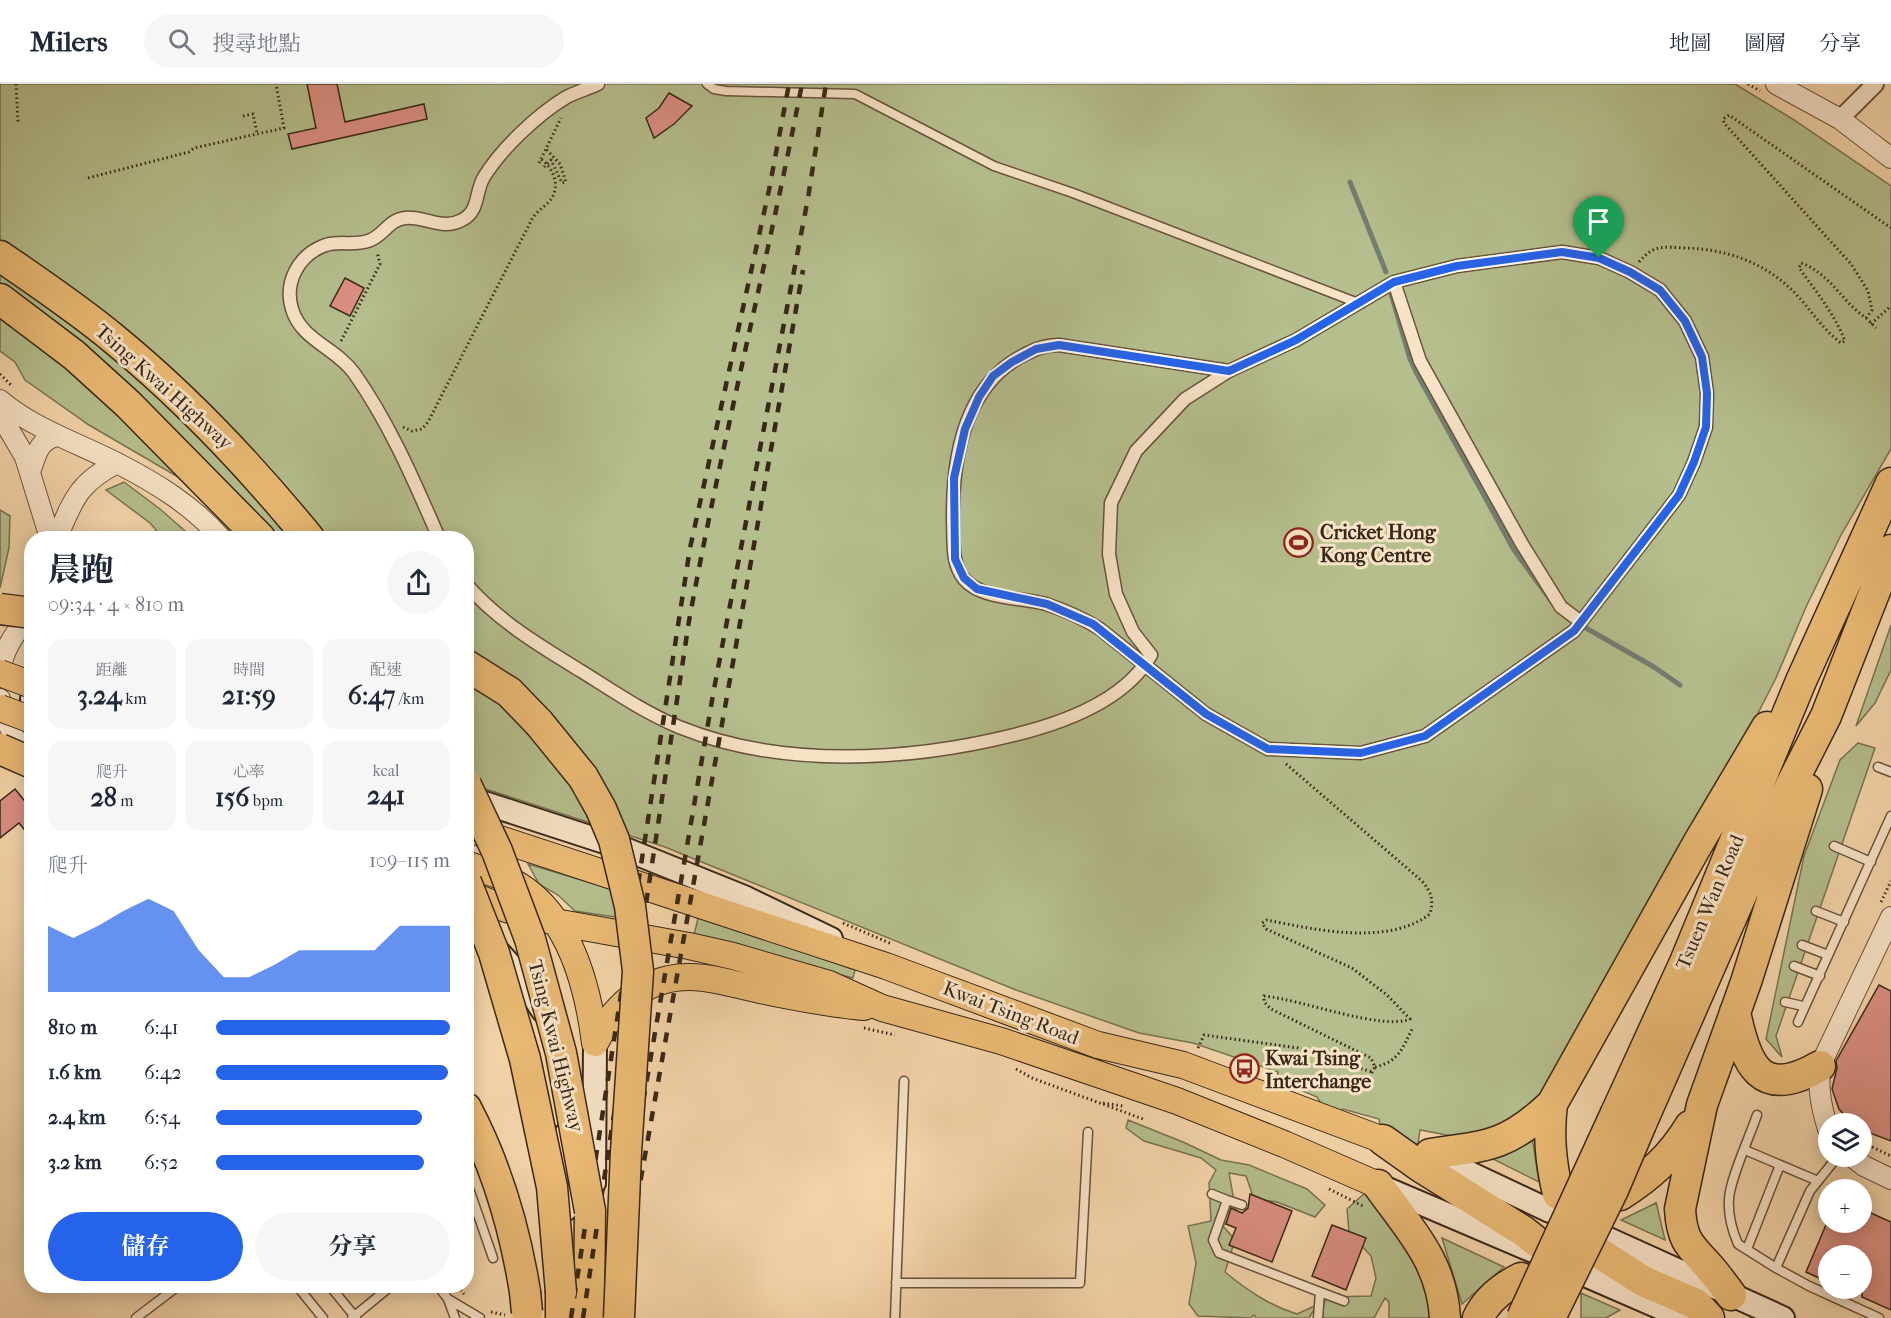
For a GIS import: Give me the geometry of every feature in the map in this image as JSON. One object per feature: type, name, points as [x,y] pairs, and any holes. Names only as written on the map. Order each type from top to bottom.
[{"type":"highway","name":"Tsing Kwai Highway","points":[[0,256],[68,303],[115,340],[161,381],[237,455],[303,531]]},
{"type":"highway","name":"Tsing Kwai Highway","points":[[0,299],[74,355],[128,404],[253,531]]},
{"type":"highway","name":"Tsuen Wan Road","points":[[1562,1316],[1612,1190],[1628,1119],[1693,943],[1801,681],[1891,483]]},
{"type":"highway","name":"Tsuen Wan Road","points":[[1522,1318],[1628,1119],[1747,882],[1791,785],[1826,716],[1891,550]]},
{"type":"highway","points":[[0,609],[24,611]]},
{"type":"highway","points":[[474,670],[509,692],[539,723],[583,777],[601,809],[614,840],[630,906],[638,971],[626,1152],[620,1318]]},
{"type":"highway","points":[[1430,1154],[1503,1141],[1530,1125],[1552,1104],[1741,769],[1777,711],[1801,681]]},
{"type":"highway","points":[[1731,1295],[1710,1268],[1688,1246],[1680,1222],[1682,1192],[1702,1105],[1807,792],[1826,716]]},
{"type":"highway","points":[[0,749],[24,760]]},
{"type":"highway","name":"Tsing Kwai Highway","points":[[474,802],[497,851],[530,939],[561,1053],[587,1183],[590,1211],[589,1318]]},
{"type":"highway","name":"Tsing Kwai Highway","points":[[474,902],[494,953],[525,1059],[542,1133],[552,1187],[563,1318]]},
{"type":"highway","points":[[1735,1012],[1742,1046],[1756,1070],[1775,1079],[1786,1079],[1806,1074],[1820,1066]]},
{"type":"highway","points":[[1478,1318],[1489,1300],[1501,1289],[1538,1233],[1551,1158],[1548,1130],[1552,1104]]},
{"type":"highway","points":[[1620,1195],[1654,1171],[1672,1154],[1702,1105]]},
{"type":"highway","points":[[474,1128],[503,1200],[517,1244],[527,1318]]},
{"type":"highway","points":[[1383,1140],[1421,1167],[1538,1233]]},
{"type":"highway","points":[[1372,1196],[1423,1244],[1435,1273],[1445,1318]]},
{"type":"highway","points":[[1468,1222],[1538,1233]]},
{"type":"highway","points":[[1595,1255],[1651,1258]]},
{"type":"highway","points":[[1595,1255],[1652,1286],[1696,1304],[1709,1318]]},
{"type":"main road","points":[[0,673],[24,682]]},
{"type":"main road","points":[[0,708],[24,717]]},
{"type":"main road","points":[[474,800],[620,847],[744,897],[886,966]]},
{"type":"main road","name":"Kwai Tsing Road","points":[[474,831],[886,966],[1098,1045],[1183,1065],[1383,1140],[1430,1154],[1490,1184],[1538,1233]]},
{"type":"main road","points":[[474,867],[518,884],[537,900],[555,922],[579,973],[588,1004],[594,1043],[594,1318]]},
{"type":"main road","name":"Kwai Tsing Road","points":[[474,896],[506,909],[555,922],[733,956],[829,984],[882,1008],[1001,1041],[1177,1101],[1265,1136],[1372,1196],[1468,1222]]},
{"type":"main road","points":[[506,909],[533,938],[547,963],[557,989],[562,1017],[566,1090],[563,1318]]},
{"type":"main road","points":[[474,930],[509,963],[536,999],[558,1048],[566,1090]]},
{"type":"main road","points":[[594,1043],[606,1022],[625,1002],[648,987],[668,979],[712,979],[825,1004],[882,1008]]},
{"type":"main road","points":[[1595,1255],[1684,1318]]},
{"type":"main road","points":[[1651,1258],[1783,1318]]},
{"type":"street","points":[[436,531],[385,420],[353,371],[333,351],[308,334],[296,320],[290,302],[293,275],[302,261],[321,247],[338,242],[360,243],[372,240],[390,224],[403,218],[414,218],[444,225],[466,218],[476,203],[483,178],[506,149],[566,98],[598,84]]},
{"type":"street","points":[[1776,84],[1840,118],[1891,158]]},
{"type":"street","points":[[1840,118],[1875,84]]},
{"type":"street","points":[[474,593],[521,633],[656,717],[694,733],[724,742],[783,752],[875,756],[947,749],[980,744],[1042,728],[1094,707],[1145,665],[1151,655],[1133,632],[1116,594],[1109,554],[1111,503],[1136,451],[1185,399],[1229,371],[1296,340],[1394,282],[1457,266],[1562,252],[1599,258],[1630,272],[1660,290],[1685,321],[1702,357],[1707,393],[1706,427],[1679,495],[1574,631],[1425,736],[1361,753],[1268,749],[1206,714],[1145,665],[1100,629],[1047,604],[982,591],[964,578],[955,559],[954,478],[961,445],[975,406],[993,376],[1012,362],[1042,347],[1065,346],[1229,371]]},
{"type":"street","points":[[1394,282],[1419,361],[1555,598],[1561,607],[1581,622]]},
{"type":"street","points":[[0,400],[57,436],[117,463],[179,498],[214,531]]},
{"type":"street","points":[[0,414],[20,447],[48,531]]},
{"type":"street","points":[[30,472],[40,446],[45,440],[57,436]]},
{"type":"street","points":[[60,531],[83,486],[96,474],[117,463]]},
{"type":"street","points":[[0,673],[1,661],[9,642],[24,622]]},
{"type":"street","points":[[0,699],[6,720],[24,755]]},
{"type":"street","points":[[1823,1113],[1818,1086],[1820,1066],[1891,917]]},
{"type":"street","points":[[1865,1167],[1891,1179]]},
{"type":"lane","points":[[707,84],[714,89],[726,91],[855,94],[994,166],[1073,193],[1358,303]]},
{"type":"lane","points":[[1878,767],[1891,772]]},
{"type":"lane","points":[[1798,1022],[1803,1006],[1820,976],[1891,816]]},
{"type":"lane","points":[[1834,846],[1871,862]]},
{"type":"lane","points":[[1816,911],[1844,922]]},
{"type":"lane","points":[[1802,945],[1828,955]]},
{"type":"lane","points":[[1794,966],[1820,976]]},
{"type":"lane","points":[[1785,1002],[1803,1006]]},
{"type":"lane","points":[[895,1318],[904,1080]]},
{"type":"lane","points":[[1757,1115],[1729,1198],[1733,1232],[1738,1244],[1809,1286],[1879,1318]]},
{"type":"lane","points":[[896,1283],[1080,1283],[1088,1132]]},
{"type":"lane","points":[[1745,1150],[1818,1181],[1810,1191],[1776,1268]]},
{"type":"lane","points":[[1747,1249],[1780,1165]]},
{"type":"lane","points":[[1820,1179],[1829,1167]]},
{"type":"lane","points":[[1212,1194],[1242,1205]]},
{"type":"lane","points":[[1227,1200],[1213,1240],[1219,1253],[1344,1301]]},
{"type":"lane","points":[[474,1203],[493,1258]]},
{"type":"lane","points":[[1318,1318],[1320,1292]]},
{"type":"lane","points":[[136,1318],[169,1293]]},
{"type":"lane","points":[[303,1293],[323,1318]]},
{"type":"lane","points":[[335,1293],[354,1317],[383,1293]]},
{"type":"lane","points":[[443,1293],[455,1318]]},
{"type":"lane","points":[[448,1299],[480,1318]]},
{"type":"path","points":[[16,84],[18,122]]},
{"type":"path","points":[[88,178],[189,152],[194,148],[284,128],[276,84]]},
{"type":"path","points":[[400,425],[412,431],[422,429],[428,422],[532,219],[552,198],[555,182],[546,165],[540,161],[565,111],[579,92]]},
{"type":"path","points":[[243,116],[253,114],[257,134]]},
{"type":"path","points":[[1866,318],[1872,310],[1868,291],[1851,264],[1723,119],[1729,115],[1891,228]]},
{"type":"path","points":[[546,149],[560,164],[566,182],[562,183],[551,160],[546,165]]},
{"type":"path","points":[[333,351],[342,340],[380,264],[372,240]]},
{"type":"path","points":[[1648,251],[1661,247],[1708,248],[1748,260],[1773,274],[1794,292],[1834,338],[1841,343],[1845,341],[1822,299],[1799,268],[1801,263],[1812,267],[1830,282],[1857,312],[1876,328]]},
{"type":"path","points":[[1871,324],[1891,306]]},
{"type":"path","points":[[1302,778],[1422,880],[1431,892],[1433,904],[1430,914],[1410,927],[1393,931],[1326,932],[1267,920],[1262,923],[1266,929],[1353,968],[1387,995],[1410,1019],[1401,1023],[1370,1019],[1264,996],[1264,1002],[1271,1008],[1371,1058],[1375,1067]]},
{"type":"path","points":[[859,1027],[905,1037]]},
{"type":"path","points":[[1375,1067],[1387,1065],[1399,1056],[1413,1027]]},
{"type":"path","points":[[1204,1035],[1298,1048],[1371,1074],[1375,1067]]},
{"type":"path","points":[[1014,1068],[1032,1078],[1143,1119]]},
{"type":"path","points":[[1872,1147],[1891,1156]]},
{"type":"path","points":[[1329,1189],[1372,1196]]},
{"type":"green space","points":[[0,84],[1735,84],[1794,120],[1891,186],[1891,449],[1841,535],[1806,607],[1776,678],[1732,764],[1544,1100],[1473,1140],[1420,1130],[1418,1144],[1383,1141],[1379,1119],[1343,1109],[1333,1121],[1317,1097],[1277,1080],[1278,1072],[1193,1043],[1139,1033],[1016,990],[665,847],[474,785],[474,531],[236,531],[185,481],[89,425],[25,380],[15,362],[0,351]]},
{"type":"green space","points":[[124,482],[185,531],[157,531],[150,523],[106,490]]},
{"type":"green space","points":[[0,510],[10,516],[9,548],[0,588]]},
{"type":"green space","points":[[1891,625],[1891,670],[1875,703],[1856,726]]},
{"type":"green space","points":[[1858,743],[1875,748],[1776,1036],[1782,1057],[1766,1039],[1804,856],[1840,760]]},
{"type":"green space","points":[[528,864],[621,892],[629,919],[575,911],[558,895],[539,884]]},
{"type":"green space","points":[[699,914],[855,970],[853,978],[694,935]]},
{"type":"green space","points":[[1128,1120],[1221,1160],[1249,1165],[1307,1189],[1325,1205],[1315,1217],[1277,1202],[1254,1199],[1246,1176],[1229,1173],[1236,1212],[1223,1226],[1235,1240],[1225,1272],[1259,1297],[1297,1314],[1317,1305],[1309,1318],[1256,1318],[1254,1315],[1250,1318],[1198,1316],[1189,1304],[1196,1263],[1188,1226],[1211,1221],[1209,1183],[1216,1170],[1201,1158],[1144,1141],[1126,1128]]},
{"type":"green space","points":[[1532,1137],[1539,1182],[1489,1157]]},
{"type":"green space","points":[[1365,1193],[1385,1210],[1417,1247],[1432,1318],[1389,1318],[1389,1302],[1385,1298],[1374,1318],[1320,1318],[1326,1297],[1371,1296],[1376,1278],[1371,1256],[1349,1232],[1347,1209]]},
{"type":"green space","points":[[1656,1203],[1665,1240],[1621,1220]]},
{"type":"green space","points":[[1442,1238],[1504,1267],[1462,1304]]},
{"type":"green space","points":[[1581,1293],[1620,1310],[1606,1318],[1581,1318]]},
{"type":"building","points":[[307,84],[337,84],[345,122],[424,104],[427,119],[292,149],[288,134],[316,128]]},
{"type":"building","points":[[669,93],[692,106],[674,124],[654,138],[646,118],[659,108]]},
{"type":"building","points":[[345,278],[364,288],[350,316],[330,306]]},
{"type":"building","points":[[15,789],[24,800],[24,829],[19,823],[0,838],[0,801]]},
{"type":"building","points":[[1879,985],[1891,991],[1891,1141],[1872,1134],[1872,1113],[1842,1113],[1839,1109],[1832,1089],[1837,1068],[1836,1061]]},
{"type":"building","points":[[1250,1194],[1292,1211],[1272,1262],[1229,1245],[1236,1228],[1226,1224],[1231,1208],[1242,1213],[1248,1208]]},
{"type":"building","points":[[1872,1213],[1891,1222],[1891,1310],[1866,1299],[1872,1299],[1872,1245],[1818,1245],[1818,1277],[1806,1272],[1822,1233],[1872,1233]]},
{"type":"building","points":[[1332,1225],[1366,1238],[1346,1290],[1312,1276]]},
{"type":"waterway","points":[[1350,182],[1386,272]]},
{"type":"waterway","points":[[1390,290],[1416,372],[1514,550],[1552,602]]},
{"type":"waterway","points":[[1586,628],[1654,667],[1680,685]]},
{"type":"railway","points":[[571,1318],[690,548],[769,190],[789,84]]},
{"type":"railway","points":[[583,1318],[689,621],[802,84]]},
{"type":"railway","points":[[606,1318],[714,689],[808,198],[826,84]]},
{"type":"railway","points":[[616,1318],[803,270]]},
{"type":"place","name":"Cricket Hong Kong Centre","points":[[1299,543]]},
{"type":"place","name":"Kwai Tsing Interchange","points":[[1244,1069]]},
{"type":"route","points":[[1562,252],[1599,258],[1630,272],[1660,290],[1685,321],[1702,357],[1707,393],[1706,427],[1694,462],[1679,495],[1574,631],[1425,736],[1361,753],[1268,749],[1206,714],[1093,624],[1047,604],[977,589],[967,582],[958,569],[954,554],[953,489],[965,429],[979,397],[993,376],[1031,351],[1059,345],[1229,371],[1296,340],[1394,282],[1457,266],[1524,256],[1562,252]]}]
